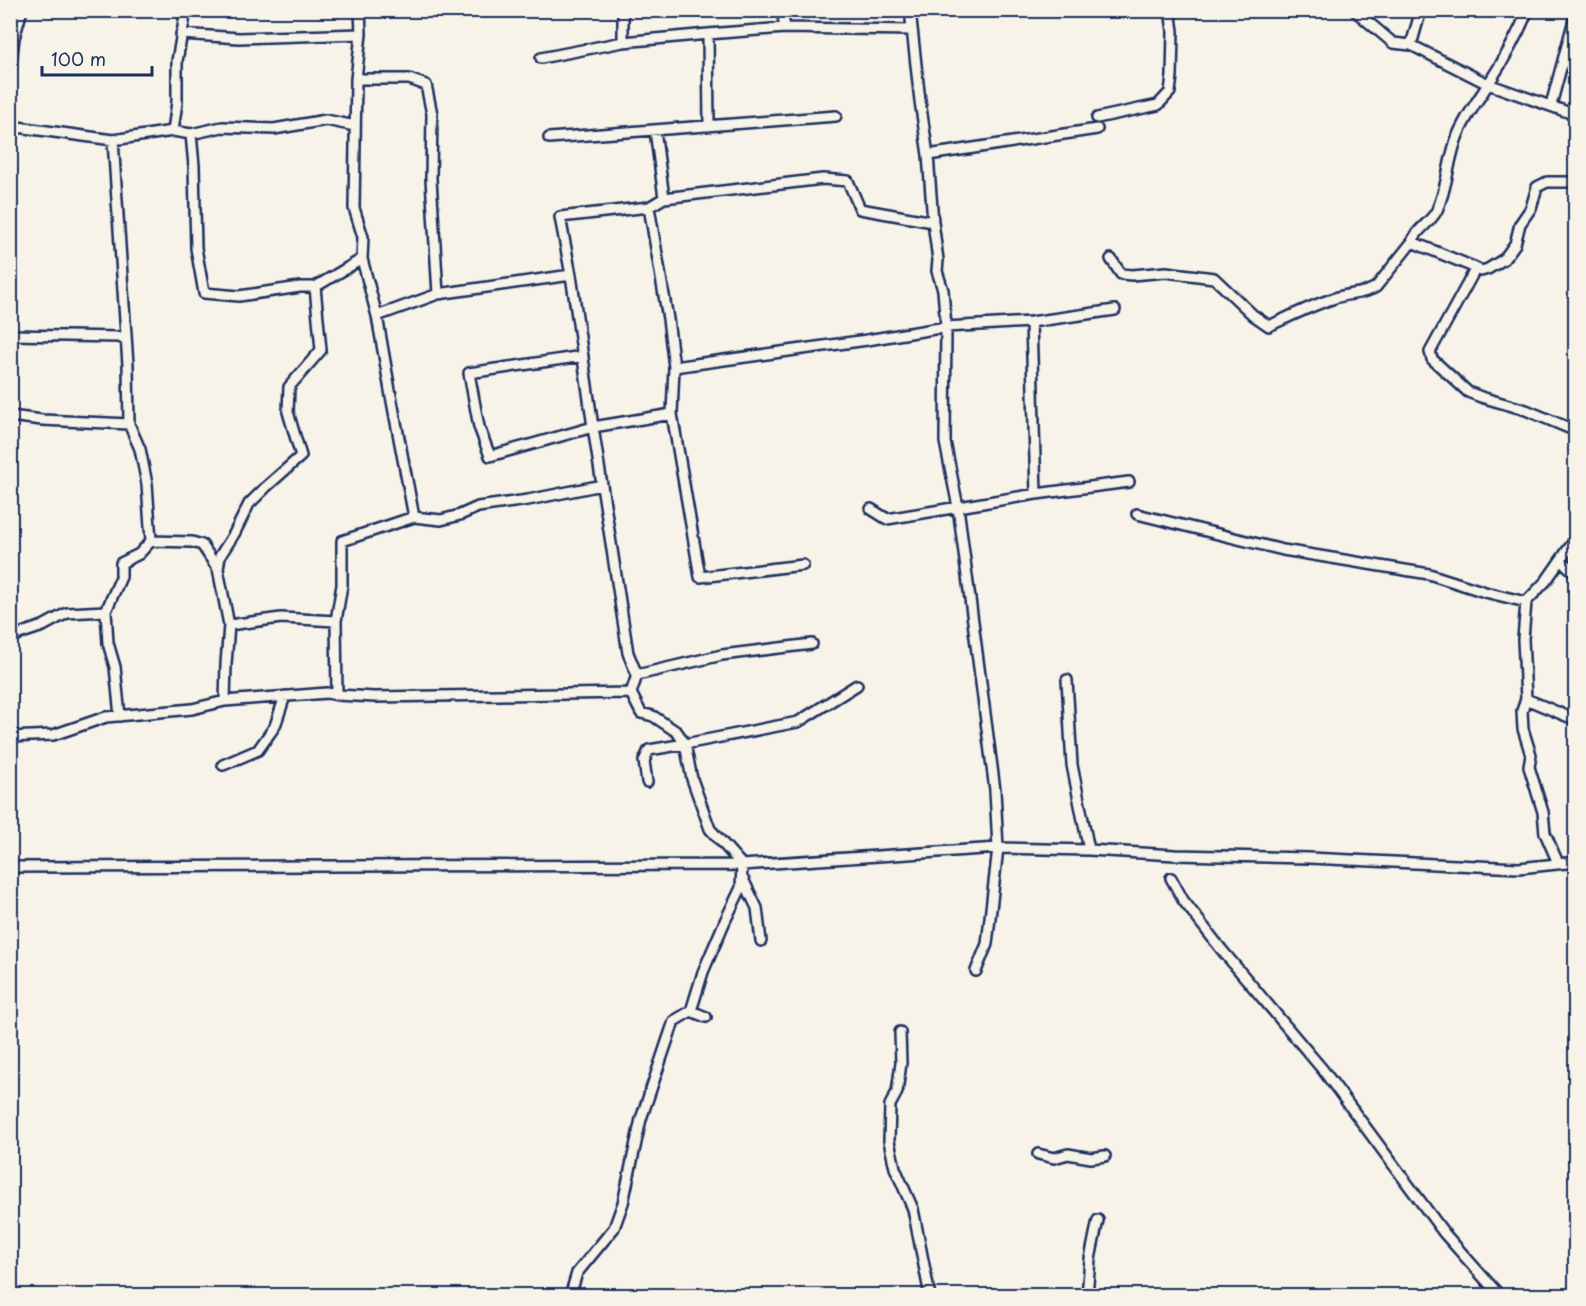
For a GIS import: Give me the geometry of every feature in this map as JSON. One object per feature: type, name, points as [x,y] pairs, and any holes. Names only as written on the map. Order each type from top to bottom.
[{"type":"street","points":[[10,71],[14,38],[22,10]]},
{"type":"street","points":[[173,131],[177,102],[177,61],[186,10]]},
{"type":"street","points":[[360,10],[361,34],[356,79],[354,208],[363,237],[362,259],[377,316],[414,517]]},
{"type":"street","points":[[623,10],[623,42]]},
{"type":"street","points":[[782,10],[785,28]]},
{"type":"street","points":[[910,10],[928,154],[938,260],[937,271],[943,290],[946,327],[945,442],[958,507],[995,790],[998,849],[987,944],[976,970]]},
{"type":"street","points":[[1097,118],[1158,105],[1170,92],[1173,31],[1170,10]]},
{"type":"street","points":[[1354,10],[1393,43],[1411,45],[1488,84],[1575,115]]},
{"type":"street","points":[[1411,45],[1421,10]]},
{"type":"street","points":[[1111,259],[1121,274],[1166,272],[1214,278],[1253,315],[1269,326],[1314,304],[1369,292],[1376,287],[1412,242],[1414,234],[1436,212],[1457,137],[1468,114],[1509,50],[1528,10]]},
{"type":"street","points":[[1551,105],[1575,12]]},
{"type":"street","points":[[541,58],[623,42],[785,28],[912,30]]},
{"type":"street","points":[[181,34],[239,38],[361,34]]},
{"type":"street","points":[[708,34],[710,126]]},
{"type":"street","points":[[356,79],[409,79],[426,85],[432,114],[431,179],[438,294]]},
{"type":"street","points":[[549,138],[836,116]]},
{"type":"street","points":[[10,126],[113,140],[173,131],[191,134],[222,127],[274,129],[326,120],[355,126]]},
{"type":"street","points":[[928,154],[1097,129]]},
{"type":"street","points":[[656,130],[664,198]]},
{"type":"street","points":[[191,134],[196,248],[204,293],[239,296],[315,287],[362,259]]},
{"type":"street","points":[[113,140],[129,424],[140,449],[147,484],[152,541]]},
{"type":"street","points":[[570,1296],[577,1273],[614,1228],[623,1203],[641,1119],[674,1021],[691,1011],[703,972],[741,888],[742,865],[710,829],[692,779],[685,744],[677,732],[653,716],[641,713],[631,693],[637,675],[628,652],[571,275],[560,217],[649,207],[664,198],[832,179],[848,181],[860,209],[933,222]]},
{"type":"street","points":[[1412,242],[1481,271],[1488,269],[1504,259],[1515,244],[1520,224],[1531,208],[1537,187],[1547,182],[1575,182]]},
{"type":"street","points":[[649,207],[674,367],[672,414],[700,577],[803,565]]},
{"type":"street","points":[[1476,268],[1430,352],[1432,359],[1468,392],[1526,410],[1575,431]]},
{"type":"street","points":[[377,316],[438,294],[571,275]]},
{"type":"street","points":[[225,701],[229,625],[218,569],[220,556],[249,504],[301,456],[288,412],[289,387],[321,350],[315,287]]},
{"type":"street","points":[[674,367],[946,327],[1030,322],[1114,310]]},
{"type":"street","points":[[1030,322],[1036,494]]},
{"type":"street","points":[[10,335],[120,337],[126,341]]},
{"type":"street","points":[[583,356],[469,373],[479,427],[490,456],[593,427],[672,414]]},
{"type":"street","points":[[10,416],[42,420],[129,424]]},
{"type":"street","points":[[871,509],[887,519],[1036,494],[1129,482]]},
{"type":"street","points":[[337,695],[336,621],[342,585],[342,541],[414,517],[441,520],[478,507],[602,485]]},
{"type":"street","points":[[1137,514],[1283,550],[1429,574],[1526,602]]},
{"type":"street","points":[[1558,863],[1545,833],[1543,812],[1530,768],[1531,755],[1523,729],[1522,711],[1527,699],[1523,639],[1526,602],[1546,581],[1575,538]]},
{"type":"street","points":[[120,716],[115,667],[108,643],[106,611],[122,578],[120,563],[139,554],[152,541],[192,542],[202,545],[218,569]]},
{"type":"street","points":[[1561,560],[1575,574]]},
{"type":"street","points":[[10,637],[43,626],[67,613],[106,611]]},
{"type":"street","points":[[229,625],[281,618],[336,621]]},
{"type":"street","points":[[637,675],[722,655],[812,645]]},
{"type":"street","points":[[1067,680],[1072,765],[1089,850]]},
{"type":"street","points":[[647,782],[644,761],[649,750],[798,722],[857,685]]},
{"type":"street","points":[[10,737],[53,735],[106,717],[192,709],[225,701],[327,693],[375,697],[631,693]]},
{"type":"street","points":[[223,765],[258,750],[275,726],[285,696]]},
{"type":"street","points":[[1527,699],[1575,720]]},
{"type":"street","points":[[10,867],[742,865],[998,849],[1309,858],[1519,868],[1575,862]]},
{"type":"street","points":[[742,877],[757,908],[761,941]]},
{"type":"street","points":[[1171,878],[1183,900],[1221,949],[1323,1070],[1444,1233],[1500,1296]]},
{"type":"street","points":[[691,1011],[706,1017]]},
{"type":"street","points":[[900,1032],[901,1063],[897,1092],[890,1105],[889,1142],[895,1168],[913,1209],[930,1296]]},
{"type":"street","points":[[1038,1154],[1054,1158],[1068,1154],[1091,1158],[1105,1156]]},
{"type":"street","points":[[1087,1296],[1090,1259],[1098,1220]]}]
